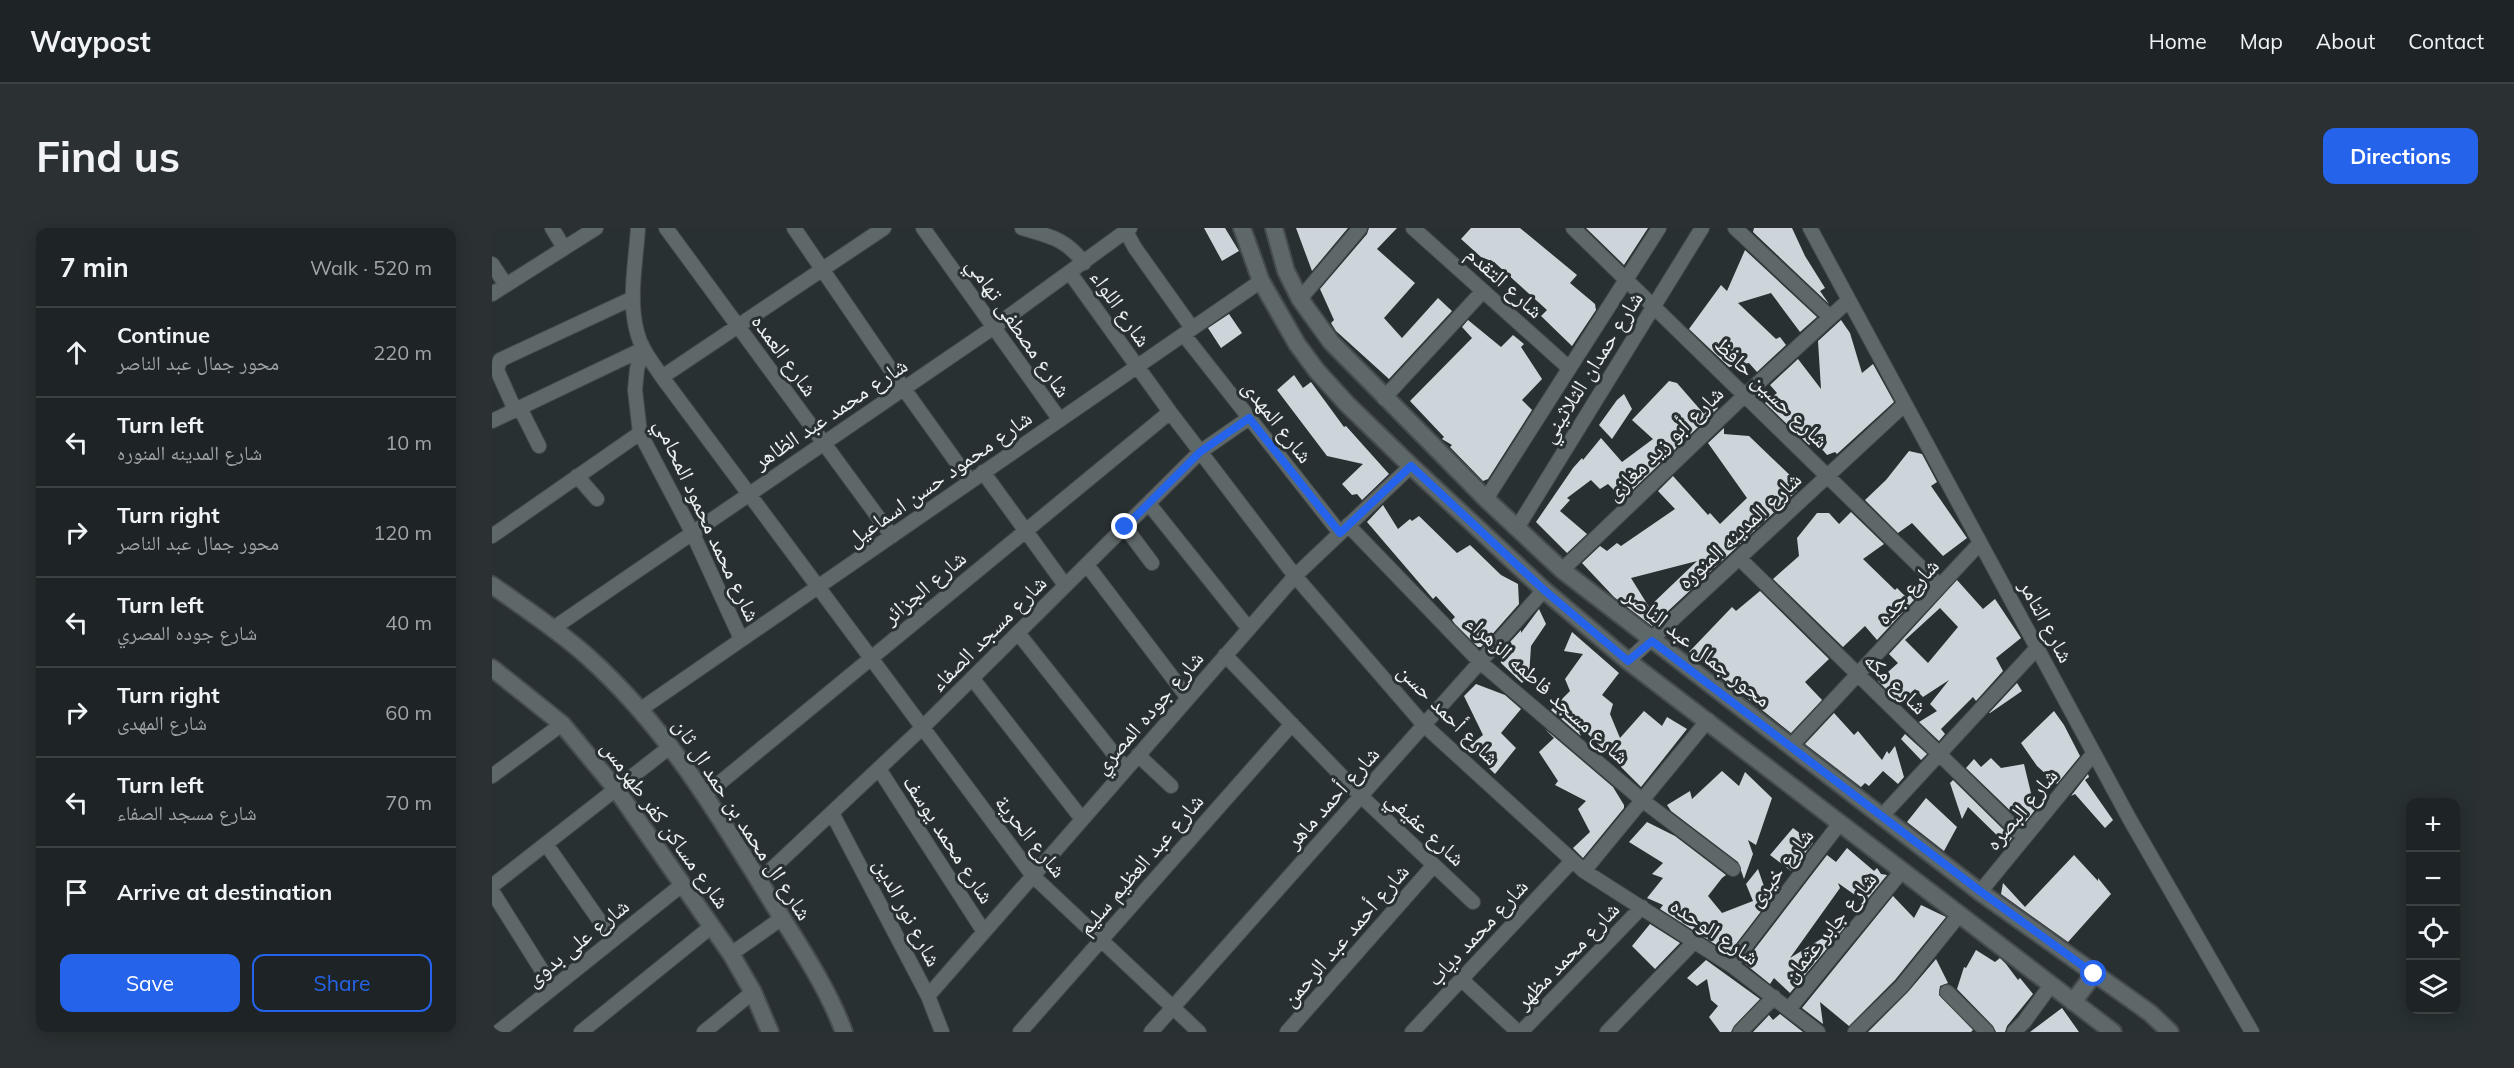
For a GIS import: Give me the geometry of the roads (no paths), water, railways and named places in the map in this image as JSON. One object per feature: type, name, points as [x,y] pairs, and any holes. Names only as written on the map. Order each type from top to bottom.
[{"type":"street","points":[[552,228],[564,248]]},
{"type":"street","points":[[492,294],[596,228]]},
{"type":"street","points":[[492,422],[643,349],[636,331],[633,298],[638,228]]},
{"type":"street","name":"شارع العمده","points":[[666,228],[891,536]]},
{"type":"street","points":[[794,228],[970,481]]},
{"type":"street","points":[[662,377],[884,228]]},
{"type":"street","name":"شارع مصطفى تهامي","points":[[923,228],[1060,420]]},
{"type":"street","points":[[1024,228],[1059,239],[1075,250],[1084,263]]},
{"type":"street","points":[[1242,228],[1261,281],[1279,315],[1317,371],[1411,466],[1544,590],[1628,661],[1708,720],[2110,1031]]},
{"type":"street","name":"محور جمال عبد الناصر","points":[[1274,228],[1287,271],[1300,299],[1331,342],[1486,499],[1562,570],[1881,817],[2150,1013],[2170,1032]]},
{"type":"street","points":[[1300,299],[1360,228]]},
{"type":"street","name":"شارع التقدم","points":[[1413,228],[1569,368]]},
{"type":"street","name":"شارع حسين حافظ","points":[[1574,228],[1940,586]]},
{"type":"street","name":"شارع حمدان الثلاثيني","points":[[1486,499],[1659,228]]},
{"type":"street","name":"شارع حمدان الثلاثيني","points":[[1516,528],[1702,228]]},
{"type":"street","points":[[1735,228],[1830,317]]},
{"type":"street","name":"شارع التامر","points":[[1810,228],[2094,753],[2252,1032]]},
{"type":"street","name":"شارع محمد عبد الظاهر","points":[[552,629],[994,327],[1084,263],[1126,229]]},
{"type":"street","name":"شارع المهدى","points":[[1126,229],[1188,332],[1249,418],[1344,529]]},
{"type":"street","points":[[492,264],[506,285]]},
{"type":"street","name":"شارع اللواء","points":[[1070,273],[1200,452]]},
{"type":"street","name":"شارع محمود حسن اسماعيل","points":[[641,709],[1261,281]]},
{"type":"street","points":[[1384,398],[1483,291]]},
{"type":"street","points":[[539,446],[497,370],[500,360],[633,298]]},
{"type":"street","name":"شارع أبو زيد مغازى","points":[[1562,570],[1744,395],[1849,300]]},
{"type":"street","name":"شارع الحرية","points":[[643,349],[1033,876],[1199,1032]]},
{"type":"street","name":"شارع محمد محمود المحامي","points":[[643,349],[637,369],[635,390],[640,433],[692,532],[741,639]]},
{"type":"street","name":"شارع المدينه المنوره","points":[[1628,661],[1905,404]]},
{"type":"street","name":"شارع الجزائر","points":[[705,795],[1170,412]]},
{"type":"street","name":"شارع مسجد الصفاء","points":[[759,881],[922,728],[1200,452],[1249,418]]},
{"type":"street","points":[[492,536],[640,433]]},
{"type":"street","name":"شارع أحمد حسن","points":[[1200,452],[1294,576],[1424,725],[1584,871]]},
{"type":"street","name":"شارع جوده المصري","points":[[928,996],[1294,576],[1411,466]]},
{"type":"street","points":[[982,472],[1065,585]]},
{"type":"street","points":[[577,476],[597,499]]},
{"type":"street","points":[[1149,504],[1249,628]]},
{"type":"street","points":[[1125,527],[1152,563]]},
{"type":"street","name":"شارع مسجد فاطمه الزهراء","points":[[1344,529],[1480,662],[1642,800],[1733,869]]},
{"type":"street","name":"شارع جده","points":[[1790,747],[1980,543]]},
{"type":"street","name":"شارع مكه","points":[[1739,558],[2024,837]]},
{"type":"street","points":[[1087,565],[1188,698]]},
{"type":"street","name":"شارع ال محمد بن حمد ال ثان","points":[[492,585],[585,654],[641,709],[671,746],[705,795],[782,918],[817,976],[844,1032]]},
{"type":"street","name":"شارع أحمد ماهر","points":[[1151,1032],[1544,590]]},
{"type":"street","points":[[1018,633],[1126,769]]},
{"type":"street","points":[[1881,817],[2037,648]]},
{"type":"street","name":"شارع عفيفي","points":[[1225,655],[1360,796],[1473,902]]},
{"type":"street","name":"شارع مساكن كفر طهرمس","points":[[492,668],[562,724],[616,789],[731,954],[753,992],[770,1032]]},
{"type":"street","points":[[972,678],[1082,819]]},
{"type":"street","points":[[1584,871],[1708,720]]},
{"type":"street","points":[[492,776],[562,724]]},
{"type":"street","name":"شارع عبد العظيم سليم","points":[[1020,1032],[1292,724]]},
{"type":"street","points":[[553,988],[494,881],[546,844],[671,746]]},
{"type":"street","name":"شارع البصره","points":[[1980,891],[2094,753]]},
{"type":"street","points":[[1138,755],[1171,786]]},
{"type":"street","name":"شارع محمد يوسف","points":[[879,769],[984,932]]},
{"type":"street","name":"شارع نور الدين","points":[[832,813],[928,996],[942,1032]]},
{"type":"street","name":"شارع خيرى","points":[[1731,965],[1840,823]]},
{"type":"street","points":[[546,844],[613,940]]},
{"type":"street","name":"شارع محمد دياب","points":[[1412,1032],[1572,861]]},
{"type":"street","name":"شارع أحمد عبد الرحمن","points":[[1287,1032],[1434,865]]},
{"type":"street","name":"شارع الوحده","points":[[1584,871],[1731,965],[1818,1032]]},
{"type":"street","name":"شارع جابر عثمان","points":[[1789,1009],[1902,871]]},
{"type":"street","name":"شارع على بدوى","points":[[497,1032],[683,884]]},
{"type":"street","name":"شارع محمد مظهر","points":[[1519,1032],[1642,907]]},
{"type":"street","points":[[1855,1032],[1902,986],[1959,915]]},
{"type":"street","points":[[731,954],[782,918]]},
{"type":"street","points":[[581,1032],[712,926]]},
{"type":"street","points":[[1607,1032],[1694,942]]},
{"type":"street","points":[[2073,1002],[2094,974]]},
{"type":"street","points":[[1461,979],[1519,1032]]},
{"type":"street","points":[[2014,1032],[2051,985]]},
{"type":"street","points":[[705,1032],[753,992]]},
{"type":"street","points":[[1947,992],[1987,1032]]},
{"type":"street","points":[[1740,1032],[1774,997]]},
{"type":"street","points":[[492,1024],[497,1032]]}]
